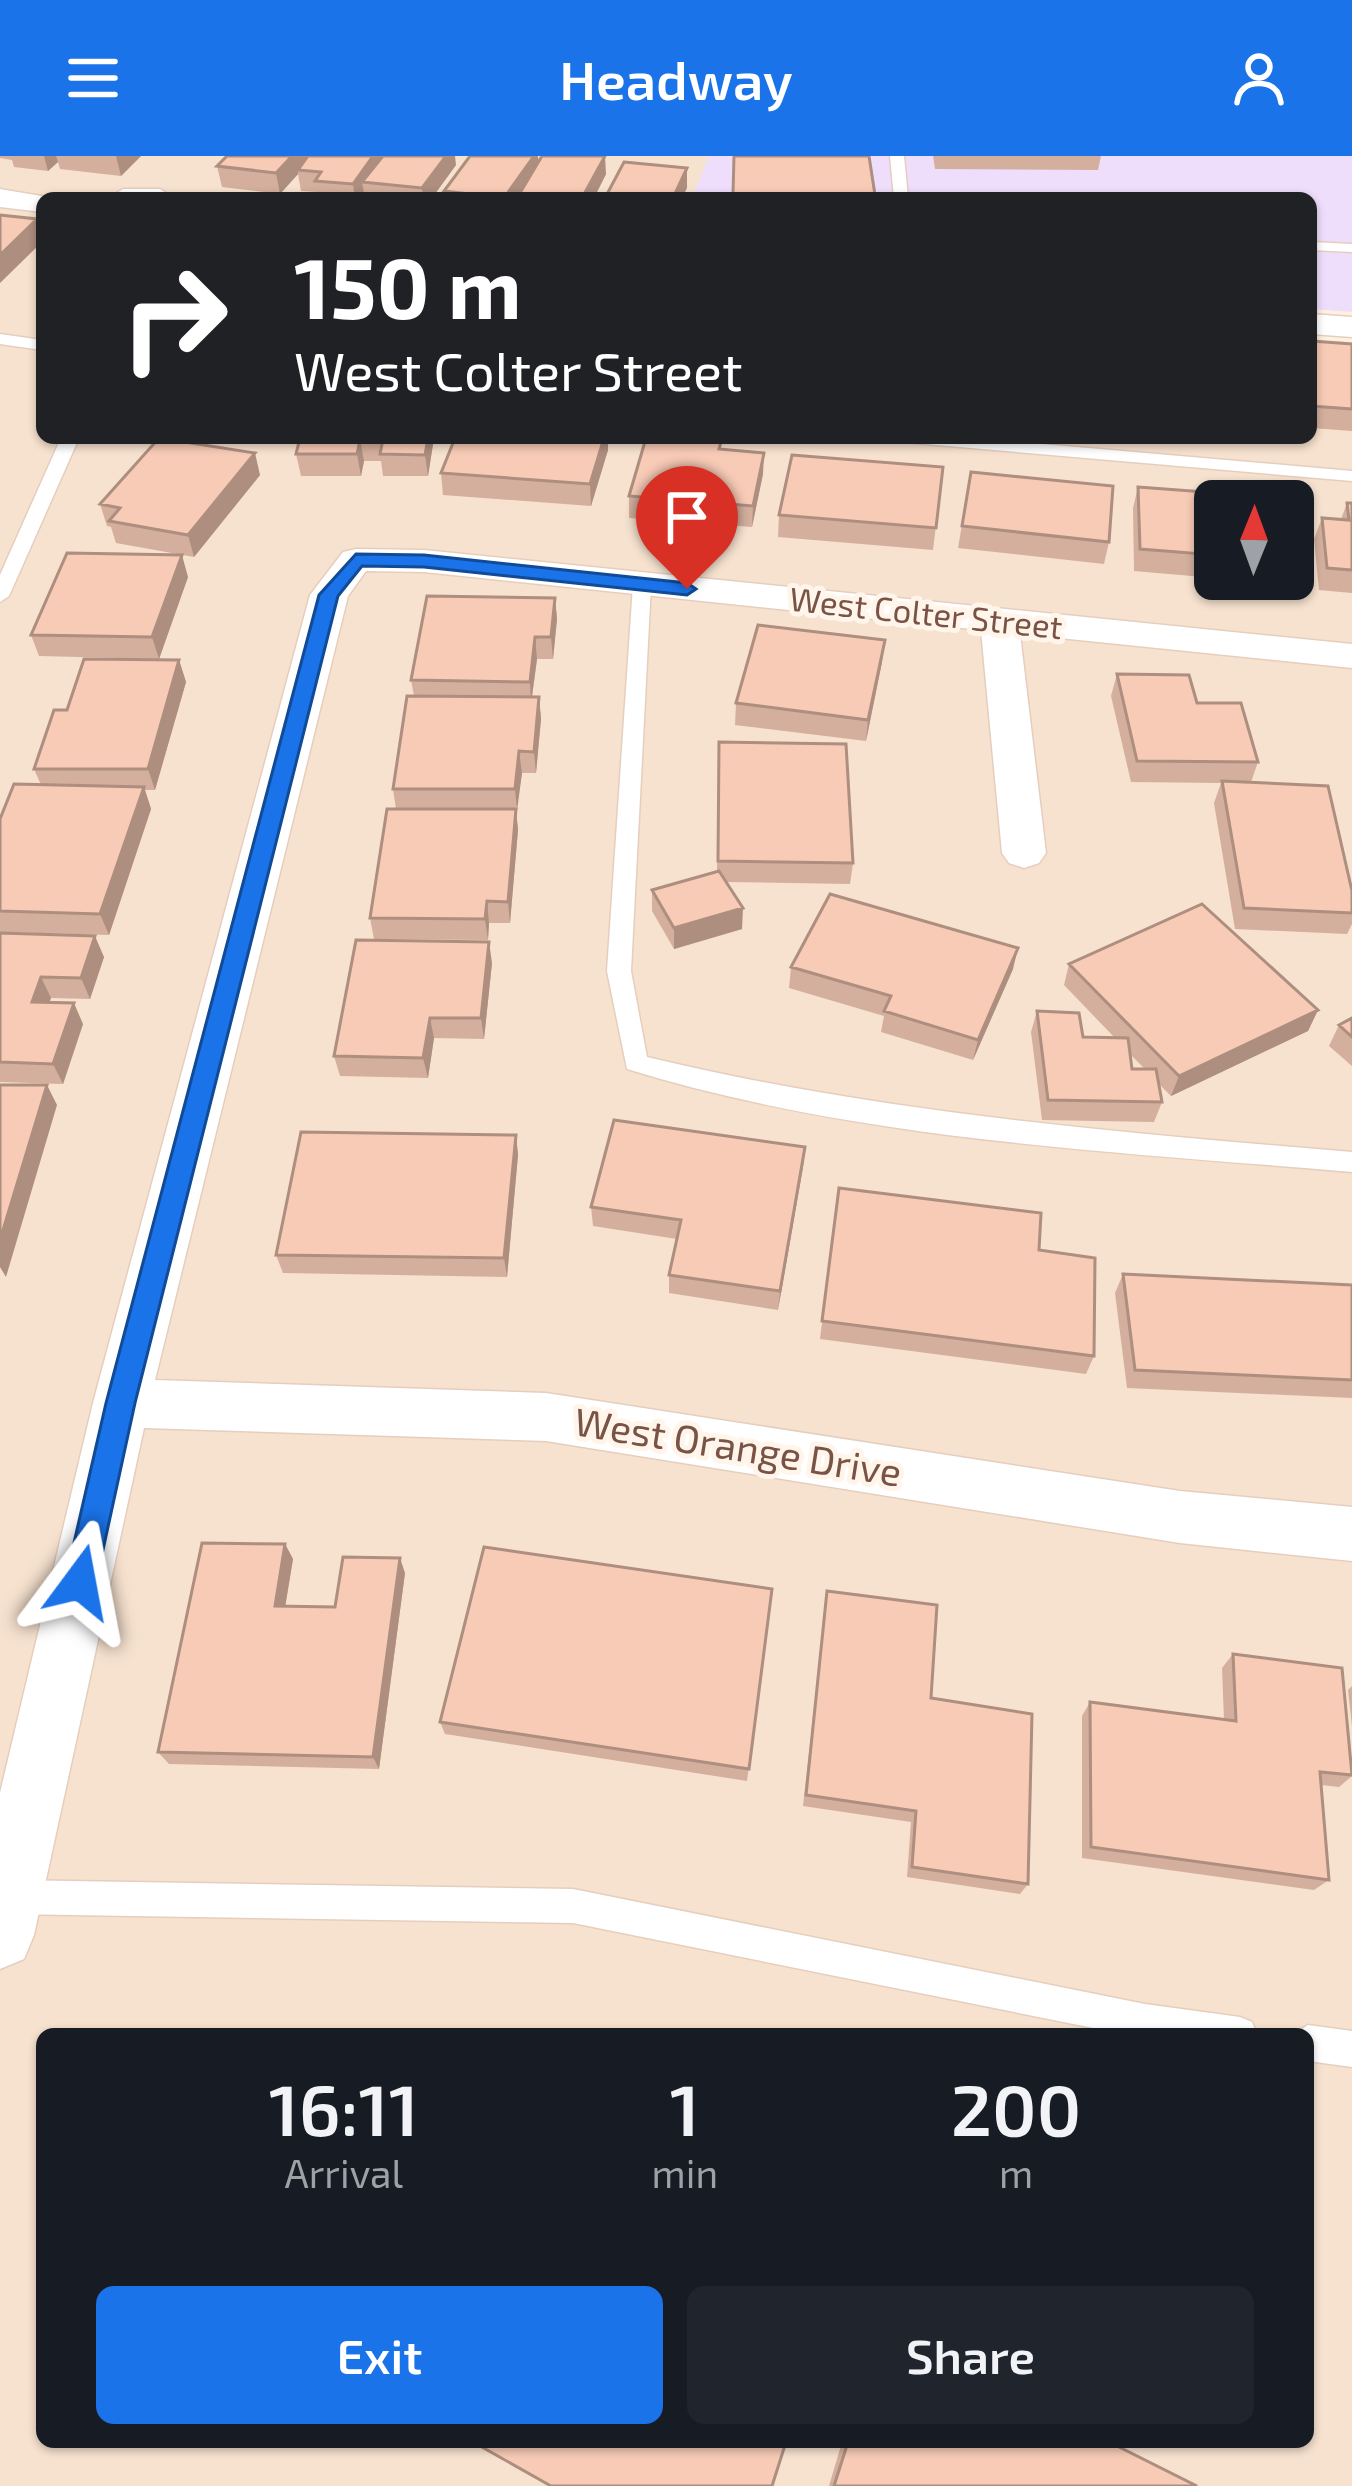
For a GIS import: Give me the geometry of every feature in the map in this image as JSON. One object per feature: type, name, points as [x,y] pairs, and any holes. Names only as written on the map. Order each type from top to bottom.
[{"type":"street","points":[[0,198],[36,202]]},
{"type":"street","points":[[1317,324],[1352,327]]},
{"type":"street","name":"West Colter Street","points":[[121,1403],[328,595],[356,560],[424,561],[1352,656]]},
{"type":"street","points":[[999,620],[1024,853]]},
{"type":"street","points":[[5,1916],[121,1403]]},
{"type":"street","name":"West Orange Drive","points":[[121,1403],[546,1417],[1180,1517],[1352,1534]]},
{"type":"lane","points":[[897,156],[901,192]]},
{"type":"lane","points":[[1317,246],[1352,248]]},
{"type":"lane","points":[[0,339],[36,344]]},
{"type":"lane","points":[[0,596],[67,444]]},
{"type":"lane","points":[[982,444],[1352,476]]},
{"type":"lane","points":[[642,585],[619,971],[636,1064],[755,1096],[930,1125],[1352,1162]]},
{"type":"lane","points":[[5,1916],[573,1906],[1196,2028]]},
{"type":"lane","points":[[1314,2044],[1352,2049]]},
{"type":"shaded area","points":[[0,156],[709,156],[694,192],[36,192],[36,444],[1317,444],[1317,339],[1352,342],[1352,2486],[0,2486]]},
{"type":"shaded area","points":[[709,156],[1352,156],[1352,312],[1317,309],[1317,192],[694,192]]},
{"type":"building","points":[[227,156],[292,156],[276,173],[217,166]]},
{"type":"building","points":[[308,156],[373,156],[353,184],[315,181],[321,172],[298,170]]},
{"type":"building","points":[[383,156],[446,156],[422,188],[362,182]]},
{"type":"building","points":[[470,156],[534,156],[508,192],[444,191]]},
{"type":"building","points":[[542,156],[605,156],[585,192],[521,192]]},
{"type":"building","points":[[734,156],[869,156],[875,192],[733,192]]},
{"type":"building","points":[[624,162],[687,168],[676,192],[608,192]]},
{"type":"building","points":[[0,215],[36,219],[36,220],[0,255]]},
{"type":"building","points":[[1317,341],[1352,344],[1352,409],[1317,406]]},
{"type":"building","points":[[154,444],[197,444],[255,453],[188,535],[109,521],[120,508],[100,504]]},
{"type":"building","points":[[298,444],[359,444],[357,454],[296,454]]},
{"type":"building","points":[[382,444],[427,444],[425,455],[380,454]]},
{"type":"building","points":[[453,444],[602,444],[590,484],[441,473]]},
{"type":"building","points":[[644,444],[720,444],[719,449],[764,453],[753,506],[629,496]]},
{"type":"building","points":[[792,455],[943,467],[936,528],[779,515]]},
{"type":"building","points":[[971,472],[1113,486],[1109,542],[962,526]]},
{"type":"building","points":[[1138,487],[1194,491],[1194,553],[1140,549]]},
{"type":"building","points":[[1347,503],[1352,503],[1352,570],[1327,568],[1322,518],[1349,520]]},
{"type":"building","points":[[67,553],[182,555],[152,637],[31,635]]},
{"type":"building","points":[[427,596],[555,598],[551,637],[535,637],[530,682],[411,680]]},
{"type":"building","points":[[758,625],[885,640],[868,720],[736,703]]},
{"type":"building","points":[[84,659],[179,660],[148,769],[34,769],[54,710],[67,710]]},
{"type":"building","points":[[1117,674],[1189,675],[1197,703],[1241,703],[1258,762],[1137,761]]},
{"type":"building","points":[[407,696],[539,697],[534,752],[519,751],[515,789],[393,789]]},
{"type":"building","points":[[719,742],[846,744],[853,863],[718,861]]},
{"type":"building","points":[[1222,781],[1328,786],[1352,891],[1352,913],[1244,908]]},
{"type":"building","points":[[14,784],[144,787],[100,914],[0,911],[0,819]]},
{"type":"building","points":[[387,809],[516,809],[508,902],[487,901],[485,919],[370,918]]},
{"type":"building","points":[[719,871],[743,908],[674,928],[652,890]]},
{"type":"building","points":[[830,894],[1018,948],[978,1040],[884,1011],[891,996],[791,967]]},
{"type":"building","points":[[1202,904],[1318,1010],[1179,1076],[1069,964]]},
{"type":"building","points":[[0,933],[95,936],[81,978],[41,977],[32,1002],[74,1003],[53,1064],[0,1062]]},
{"type":"building","points":[[356,940],[489,942],[481,1018],[430,1018],[423,1058],[334,1056]]},
{"type":"building","points":[[1037,1011],[1079,1013],[1083,1037],[1128,1038],[1132,1069],[1156,1069],[1162,1102],[1048,1100]]},
{"type":"building","points":[[1352,1018],[1352,1037],[1339,1025]]},
{"type":"building","points":[[0,1085],[47,1085],[0,1240]]},
{"type":"building","points":[[614,1120],[805,1147],[780,1291],[669,1275],[681,1220],[591,1207]]},
{"type":"building","points":[[301,1132],[516,1135],[504,1258],[276,1255]]},
{"type":"building","points":[[839,1188],[1041,1213],[1039,1250],[1095,1258],[1094,1356],[822,1321]]},
{"type":"building","points":[[1123,1274],[1352,1285],[1352,1380],[1135,1370]]},
{"type":"building","points":[[202,1543],[285,1544],[275,1606],[335,1607],[343,1557],[400,1558],[373,1757],[158,1752]]},
{"type":"building","points":[[484,1547],[772,1589],[749,1769],[440,1722]]},
{"type":"building","points":[[827,1591],[937,1605],[931,1698],[1032,1714],[1028,1884],[912,1867],[916,1811],[806,1795]]},
{"type":"building","points":[[1233,1654],[1342,1668],[1352,1775],[1320,1772],[1329,1880],[1091,1847],[1090,1702],[1236,1721]]},
{"type":"building","points":[[484,2448],[784,2448],[772,2486],[551,2486]]},
{"type":"building","points":[[846,2448],[1121,2448],[1197,2486],[834,2486]]},
{"type":"route","points":[[80,1582],[121,1403],[328,595],[356,560],[424,561],[687,589]]}]
